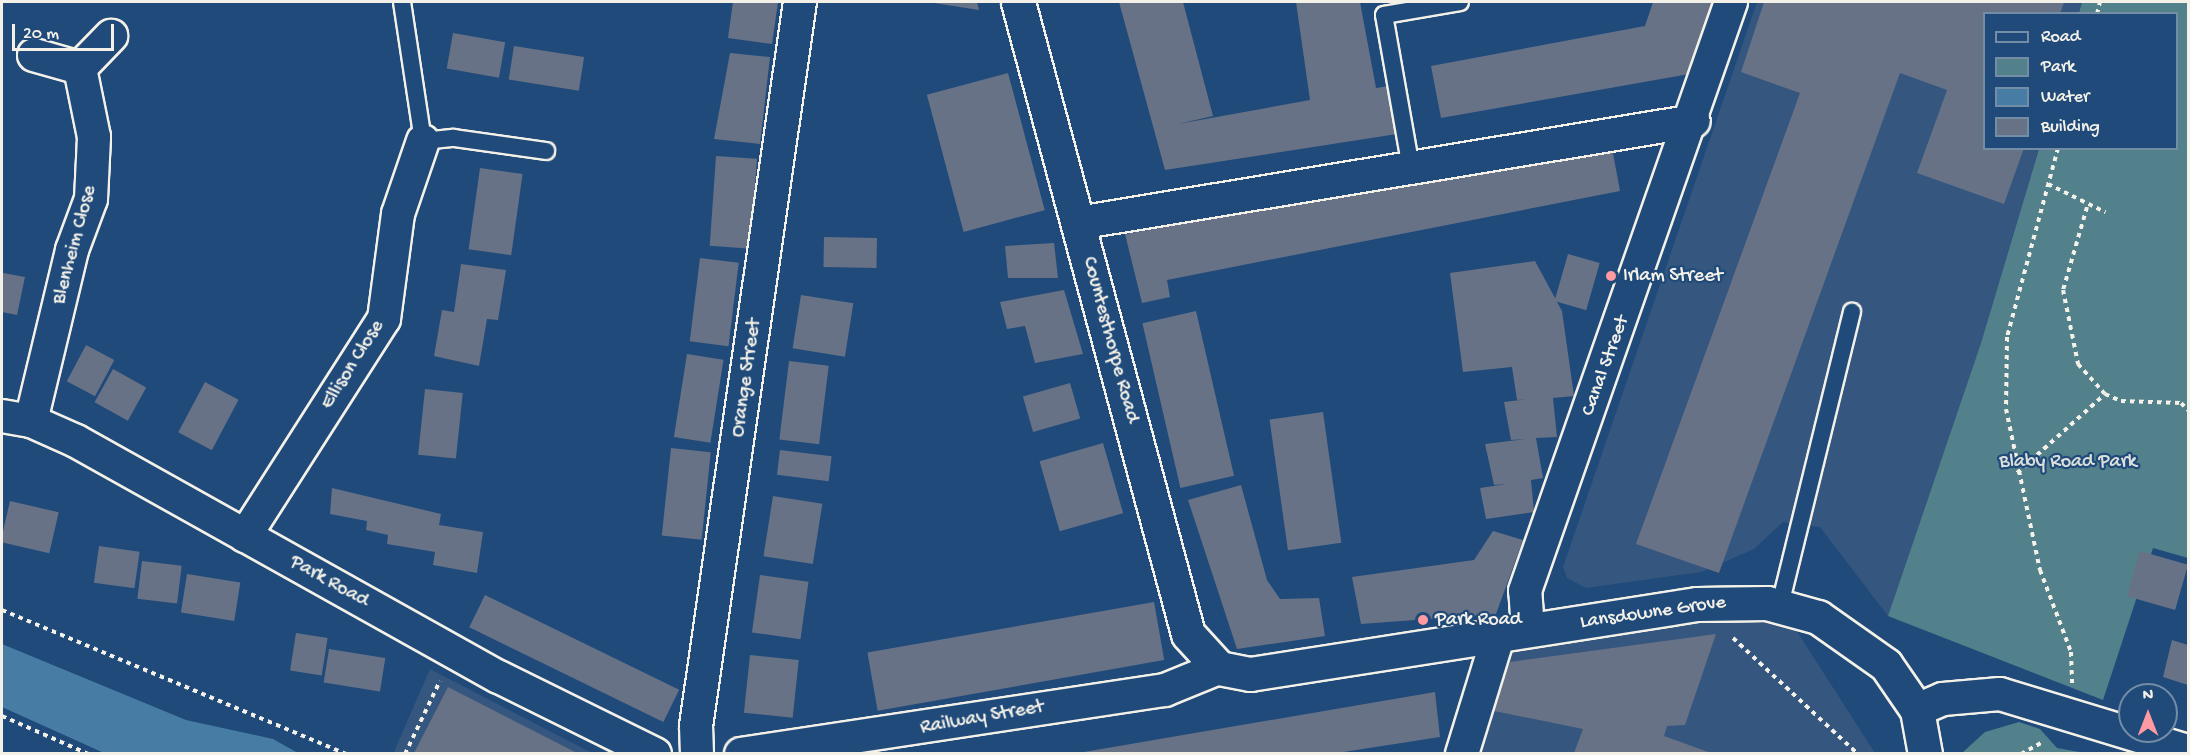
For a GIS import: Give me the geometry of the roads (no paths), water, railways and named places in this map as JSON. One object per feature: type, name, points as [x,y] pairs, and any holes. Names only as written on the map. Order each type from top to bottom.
[{"type":"street","name":"Orange Street","points":[[697,753],[696,726],[800,2]]},
{"type":"street","name":"Countesthorpe Road","points":[[1018,2],[1188,634],[1219,668]]},
{"type":"street","name":"Canal Street","points":[[1462,753],[1513,634],[1525,591],[1694,121],[1731,2]]},
{"type":"street","points":[[34,55],[80,68],[111,36]]},
{"type":"street","name":"Blenheim Close","points":[[16,418],[91,199],[94,137],[80,68]]},
{"type":"street","points":[[1078,223],[1694,121]]},
{"type":"street","name":"Ellison Close","points":[[245,536],[384,319],[398,213],[423,141]]},
{"type":"street","name":"Park Road","points":[[16,418],[245,536],[454,652],[655,753]]},
{"type":"street","name":"Lansdowne Grove","points":[[1219,668],[1250,674],[1697,604],[1780,605],[1818,617],[1859,641],[1886,665],[1917,710]]},
{"type":"street","name":"Railway Street","points":[[741,753],[1165,690],[1219,668]]},
{"type":"street","points":[[1925,753],[1917,710],[1942,699],[2000,694],[2064,710],[2188,751]]},
{"type":"lane","points":[[402,2],[423,141],[482,140],[546,151]]},
{"type":"lane","points":[[1411,168],[1384,15],[1460,2]]},
{"type":"lane","points":[[1780,605],[1852,312]]},
{"type":"water","points":[[2,644],[186,720],[273,739],[298,753],[104,753],[2,707]]},
{"type":"place","name":"Irlam Street","points":[[1611,276]]},
{"type":"place","name":"Park Road","points":[[1423,620]]},
{"type":"park label","name":"Blaby Road Park","points":[[2068,462]]}]
